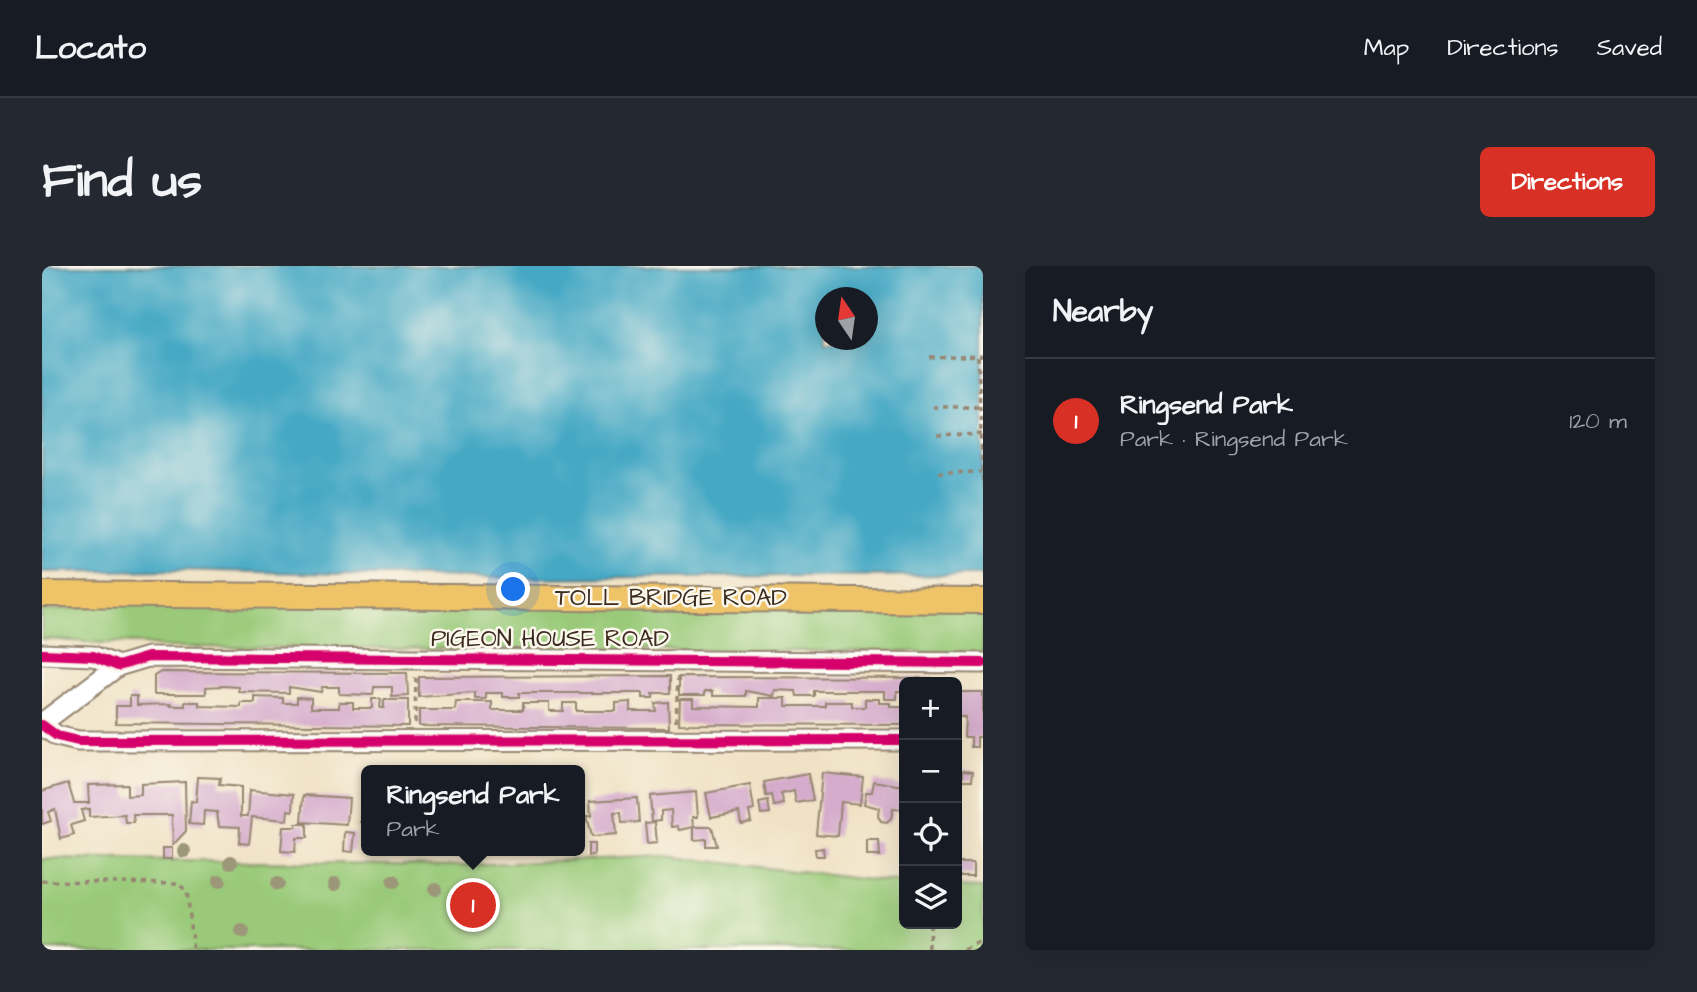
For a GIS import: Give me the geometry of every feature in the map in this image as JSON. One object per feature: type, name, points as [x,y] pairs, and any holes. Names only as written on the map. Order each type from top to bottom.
[{"type":"main road","name":"TOLL BRIDGE ROAD","points":[[50,591],[983,601]]},
{"type":"street","points":[[42,654],[93,656],[118,666]]},
{"type":"street","name":"PIGEON HOUSE ROAD","points":[[118,666],[148,657],[983,663]]},
{"type":"street","points":[[118,666],[42,724],[57,736],[78,741],[899,740]]},
{"type":"path","points":[[929,357],[981,356],[983,482]]},
{"type":"path","points":[[933,407],[981,409]]},
{"type":"path","points":[[937,436],[982,434]]},
{"type":"path","points":[[938,473],[981,472]]},
{"type":"path","points":[[415,741],[417,659]]},
{"type":"path","points":[[676,742],[678,660]]},
{"type":"path","points":[[42,881],[178,883],[186,891],[193,950]]},
{"type":"path","points":[[929,929],[930,950]]},
{"type":"path","points":[[965,950],[983,941]]},
{"type":"green space","points":[[138,602],[983,609],[983,652],[161,647],[133,643],[42,639],[42,611]]},
{"type":"green space","points":[[665,856],[899,883],[899,929],[962,929],[962,886],[983,887],[983,950],[42,950],[42,859],[465,865]]},
{"type":"water","points":[[42,266],[983,266],[983,575],[507,578],[173,570],[42,572]]},
{"type":"building","points":[[161,672],[407,673],[408,696],[392,697],[392,687],[374,687],[373,695],[339,694],[339,687],[322,687],[321,692],[289,687],[289,693],[239,692],[239,687],[222,686],[206,687],[206,694],[154,694],[154,676]]},
{"type":"building","points":[[670,676],[670,693],[653,693],[653,698],[643,698],[643,693],[519,693],[519,697],[503,697],[503,693],[486,693],[486,699],[475,699],[475,693],[419,697],[419,677]]},
{"type":"building","points":[[679,677],[899,678],[897,699],[885,699],[885,691],[814,691],[814,696],[797,696],[796,691],[775,690],[774,696],[746,691],[746,696],[713,696],[713,691],[705,691],[705,695],[679,695]]},
{"type":"building","points":[[962,692],[983,692],[983,737],[977,737],[977,747],[971,747],[971,737],[964,737],[965,717],[962,717]]},
{"type":"building","points":[[130,696],[137,696],[137,705],[171,706],[199,702],[199,706],[241,707],[241,703],[255,703],[255,697],[283,698],[283,703],[297,703],[297,697],[311,698],[311,708],[339,708],[339,702],[353,702],[353,708],[372,708],[372,699],[381,699],[380,708],[384,708],[384,700],[408,700],[408,726],[116,723],[116,706],[130,706]]},
{"type":"building","points":[[759,698],[786,698],[786,706],[825,706],[825,702],[852,702],[852,707],[865,707],[865,699],[879,699],[879,703],[891,703],[891,707],[899,707],[899,725],[679,724],[680,699],[693,699],[693,706],[759,707]]},
{"type":"building","points":[[456,702],[492,702],[492,710],[523,710],[523,703],[549,703],[549,711],[563,711],[563,703],[576,703],[576,711],[616,711],[616,703],[630,702],[630,711],[656,711],[655,703],[668,702],[669,728],[419,726],[419,710],[455,710]]},
{"type":"building","points":[[963,770],[973,771],[972,780],[963,780]]},
{"type":"building","points":[[822,773],[863,777],[860,804],[841,802],[838,836],[816,834]]},
{"type":"building","points":[[808,774],[813,800],[796,803],[794,791],[781,794],[784,804],[774,806],[772,795],[766,796],[764,782]]},
{"type":"building","points":[[198,777],[220,778],[219,785],[241,787],[241,816],[248,816],[250,790],[294,794],[293,811],[288,810],[287,820],[252,817],[249,844],[239,843],[240,827],[219,826],[217,812],[204,811],[203,825],[189,824],[191,801],[196,802]]},
{"type":"building","points":[[874,781],[899,785],[899,810],[893,809],[891,819],[887,823],[881,822],[878,816],[879,808],[864,804],[866,792],[872,792]]},
{"type":"building","points":[[185,782],[186,831],[173,845],[172,815],[133,815],[134,823],[126,823],[125,815],[89,817],[89,809],[81,810],[84,821],[71,825],[74,835],[61,839],[55,809],[48,812],[51,821],[42,824],[42,791],[68,783],[74,803],[89,803],[88,785],[127,784],[127,796],[141,795],[141,784]]},
{"type":"building","points":[[750,785],[754,810],[749,811],[751,821],[741,823],[739,812],[711,817],[706,793]]},
{"type":"building","points":[[696,792],[698,817],[693,817],[694,827],[680,830],[678,826],[672,827],[671,810],[661,811],[661,820],[652,821],[650,796]]},
{"type":"building","points":[[304,795],[349,798],[347,825],[302,822]]},
{"type":"building","points":[[637,798],[639,822],[622,823],[621,813],[614,813],[616,835],[591,837],[586,816],[591,816],[590,801]]},
{"type":"building","points":[[768,801],[770,813],[761,814],[759,803]]},
{"type":"building","points":[[655,822],[657,843],[647,844],[645,823]]},
{"type":"building","points":[[296,824],[307,824],[307,838],[296,838],[295,852],[281,851],[283,827],[296,827]]},
{"type":"building","points":[[694,827],[712,827],[717,846],[706,846],[706,839],[694,840]]},
{"type":"building","points":[[345,832],[355,833],[353,852],[344,851]]},
{"type":"building","points":[[867,841],[879,841],[880,856],[867,856]]},
{"type":"building","points":[[588,844],[594,844],[594,855],[588,856]]},
{"type":"building","points":[[163,848],[172,848],[172,859],[163,859]]},
{"type":"building","points":[[823,848],[824,856],[816,856],[815,849]]},
{"type":"building","points":[[962,863],[973,863],[973,876],[962,876]]},
{"type":"cycle path","points":[[42,654],[93,656],[118,666],[148,657],[983,663]]},
{"type":"cycle path","points":[[42,725],[57,736],[78,741],[899,740]]},
{"type":"place","name":"Ringsend Park","points":[[473,905]]}]
